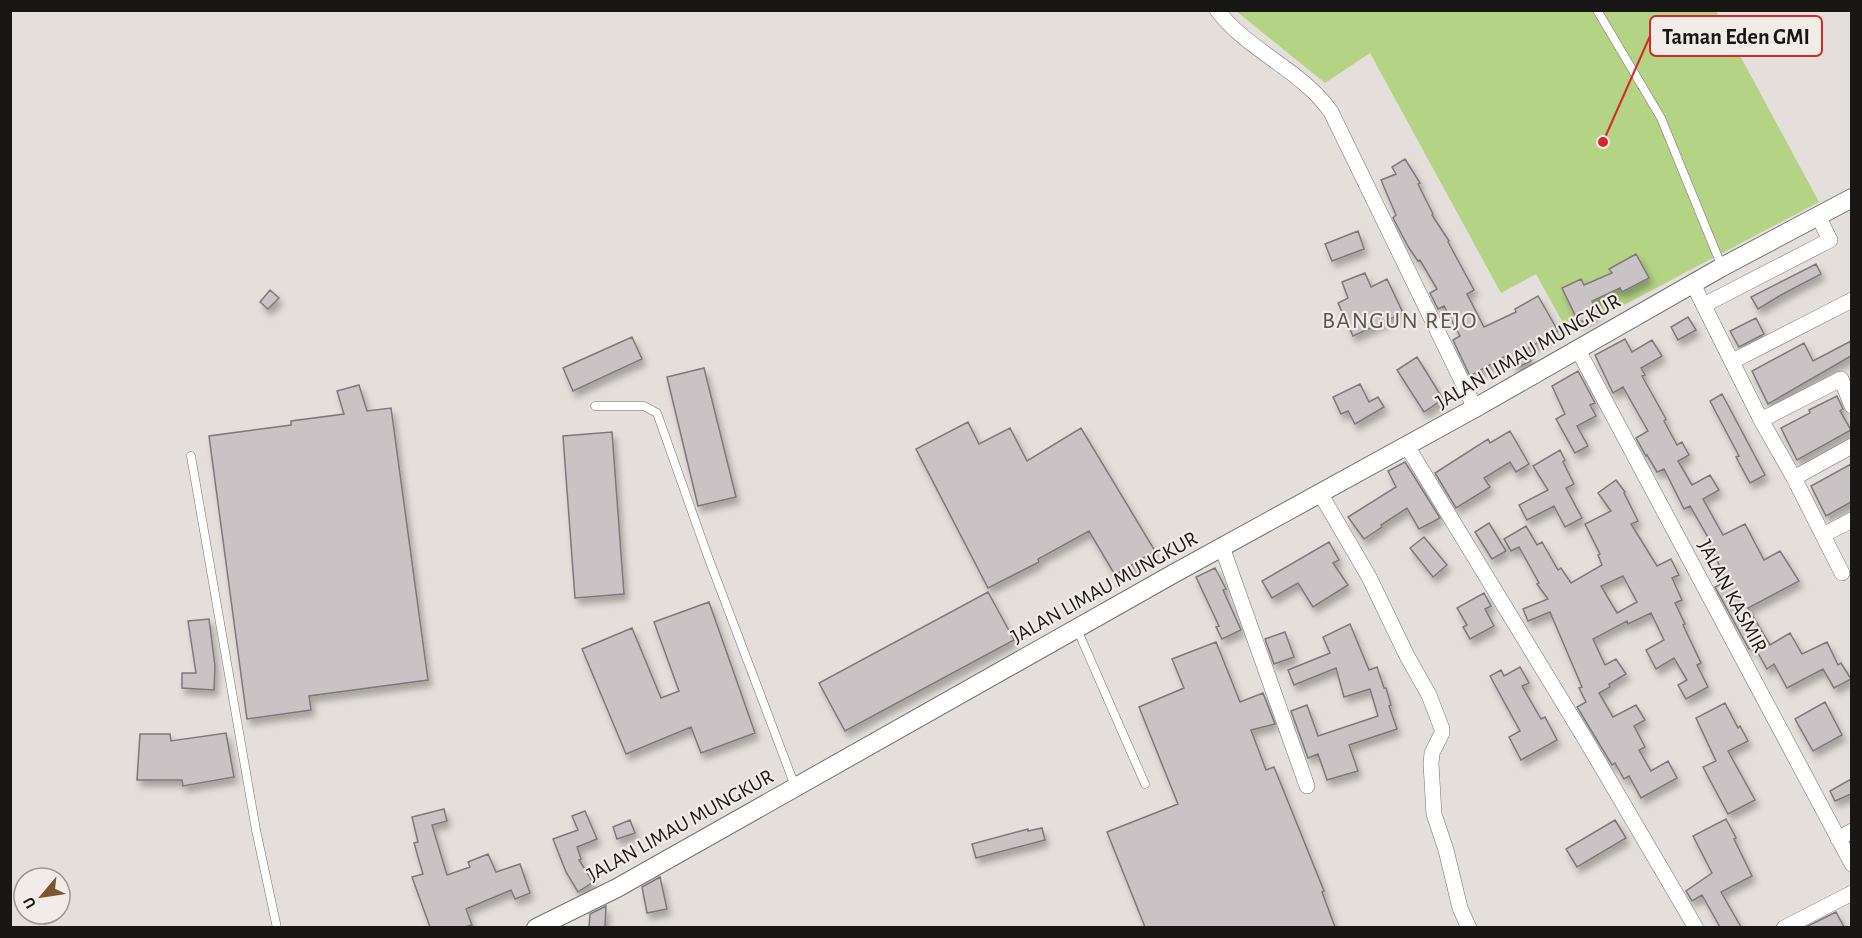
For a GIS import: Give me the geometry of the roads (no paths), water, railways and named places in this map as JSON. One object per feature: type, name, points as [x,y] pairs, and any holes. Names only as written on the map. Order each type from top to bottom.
[{"type":"street","points":[[1217,10],[1231,25],[1314,92],[1331,112],[1475,408]]},
{"type":"street","name":"JALAN LIMAU MUNGKUR","points":[[536,927],[617,888],[1222,547],[1475,408],[1720,268],[1851,198]]},
{"type":"street","points":[[1704,305],[1816,247],[1811,220]]},
{"type":"street","points":[[1720,268],[1739,287]]},
{"type":"street","points":[[1720,268],[1723,295]]},
{"type":"street","points":[[1693,284],[1761,420],[1794,478],[1842,573]]},
{"type":"street","points":[[1733,361],[1851,300]]},
{"type":"street","name":"JALAN KASMIR","points":[[1577,348],[1851,864]]},
{"type":"street","points":[[1761,420],[1846,376],[1851,406]]},
{"type":"street","points":[[1407,446],[1593,752],[1696,927]]},
{"type":"street","points":[[1794,478],[1851,446]]},
{"type":"street","points":[[1320,493],[1369,577],[1407,656],[1429,695],[1442,729],[1432,753],[1434,814],[1446,849],[1460,908],[1469,927]]},
{"type":"street","points":[[1823,535],[1851,520]]},
{"type":"street","points":[[1222,547],[1308,786]]},
{"type":"street","points":[[1838,839],[1851,831]]},
{"type":"street","points":[[1784,927],[1851,893]]},
{"type":"lane","points":[[1597,10],[1661,118],[1720,268]]},
{"type":"lane","points":[[595,406],[644,406],[657,413],[707,554],[795,786]]},
{"type":"lane","points":[[191,456],[256,830],[277,927]]},
{"type":"lane","points":[[1077,629],[1145,784]]},
{"type":"place","name":"Taman Eden GMI","points":[[1603,142]]},
{"type":"district","name":"BANGUN REJO","points":[[1400,320]]}]
